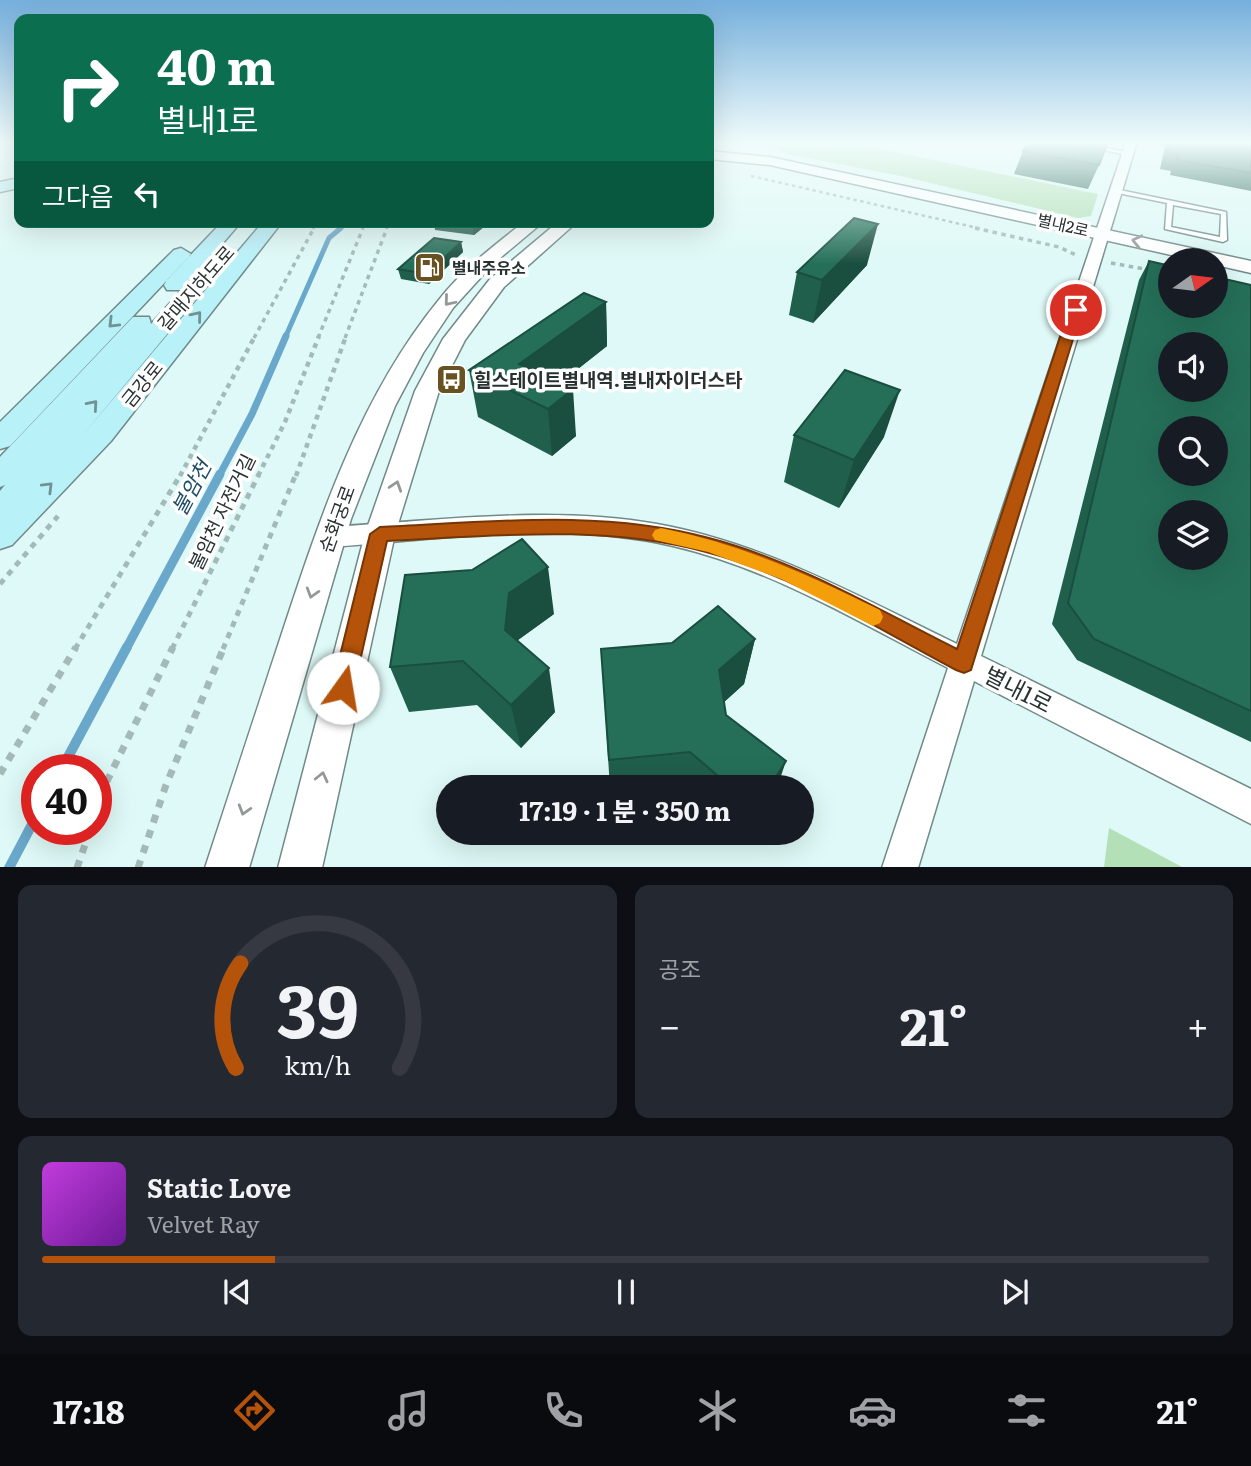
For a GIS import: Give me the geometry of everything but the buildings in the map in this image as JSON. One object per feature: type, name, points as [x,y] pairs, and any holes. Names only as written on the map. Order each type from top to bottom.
[{"type":"main road","points":[[0,439],[207,228]]},
{"type":"main road","name":"갈매지하도로","points":[[0,476],[227,228]]},
{"type":"main road","name":"갈매지하도로","points":[[0,512],[248,228]]},
{"type":"main road","name":"금강로","points":[[0,536],[101,434],[268,228]]},
{"type":"street","points":[[809,182],[843,188]]},
{"type":"street","name":"별내2로","points":[[821,182],[1089,245],[1251,267]]},
{"type":"street","name":"별내2로","points":[[873,182],[1158,266]]},
{"type":"street","points":[[874,182],[880,184]]},
{"type":"street","points":[[900,867],[1089,245],[1118,182]]},
{"type":"street","name":"순화궁로","points":[[227,867],[329,537],[388,389],[420,335],[466,280],[510,239],[526,228]]},
{"type":"street","points":[[300,867],[380,534],[427,391],[454,339],[497,283],[562,228]]},
{"type":"street","points":[[1228,279],[1251,284]]},
{"type":"street","name":"별내1로","points":[[329,537],[589,527],[654,533],[698,543],[788,573],[1251,807]]},
{"type":"lane","points":[[1115,191],[1171,202],[1223,213],[1223,240],[1167,229],[1171,202]]},
{"type":"path","points":[[774,182],[1059,247],[1089,245]]},
{"type":"path","points":[[0,774],[180,475],[314,228]]},
{"type":"path","name":"불암천 자전거길","points":[[112,771],[285,422],[363,228]]},
{"type":"path","points":[[138,867],[166,785],[291,489],[388,228]]},
{"type":"path","points":[[1134,269],[1158,268]]},
{"type":"path","points":[[77,867],[85,845]]},
{"type":"green space","points":[[928,182],[1042,182],[1098,194],[1091,216],[1078,218]]},
{"type":"green space","points":[[1109,828],[1182,867],[1104,867]]},
{"type":"waterway","name":"불암천","points":[[285,338],[329,238],[341,228]]},
{"type":"waterway","name":"불암천","points":[[219,476],[252,414],[286,336]]},
{"type":"waterway","name":"불암천","points":[[126,649],[220,474]]},
{"type":"waterway","name":"불암천","points":[[70,754],[127,647]]},
{"type":"waterway","name":"불암천","points":[[10,867],[21,845]]},
{"type":"slow traffic","points":[[661,535],[709,545],[788,573],[873,617]]},
{"type":"place","name":"별내주유소","points":[[429,268]]},
{"type":"place","name":"힐스테이트별내역.별내자이더스타","points":[[451,380]]},
{"type":"route","points":[[343,688],[380,534],[526,527],[589,527],[654,533],[709,545],[788,573],[964,663],[1076,310]]}]
